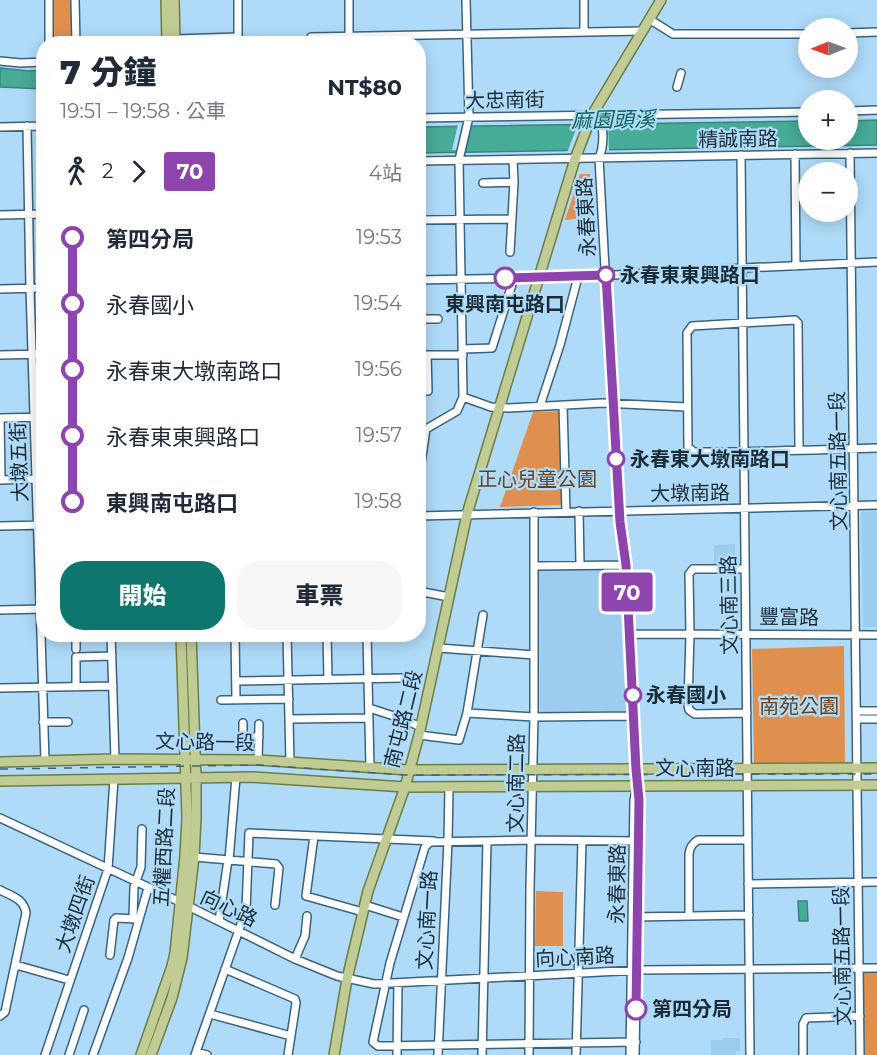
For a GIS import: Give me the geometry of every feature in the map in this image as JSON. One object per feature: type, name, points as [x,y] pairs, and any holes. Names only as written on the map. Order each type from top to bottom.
[{"type":"main road","points":[[166,0],[172,36]]},
{"type":"main road","points":[[173,36],[174,0]]},
{"type":"main road","name":"南屯路二段","points":[[334,1055],[347,979],[364,909],[405,787],[420,731],[467,514],[576,154],[661,0]]},
{"type":"main road","name":"五權西路二段","points":[[141,1055],[172,966],[194,857],[196,818],[182,642]]},
{"type":"main road","name":"五權西路二段","points":[[190,760],[191,642]]},
{"type":"main road","name":"文心路一段","points":[[0,762],[115,759],[258,760],[410,770]]},
{"type":"main road","name":"文心南路","points":[[410,770],[877,768]]},
{"type":"main road","name":"文心路一段","points":[[0,781],[236,777],[405,787]]},
{"type":"main road","name":"五權西路二段","points":[[151,1055],[182,958],[191,778]]},
{"type":"main road","name":"文心南路","points":[[405,787],[877,785]]},
{"type":"street","points":[[49,0],[49,36]]},
{"type":"street","points":[[75,0],[76,36]]},
{"type":"street","points":[[238,0],[238,36]]},
{"type":"street","points":[[349,0],[349,36],[643,31]]},
{"type":"street","points":[[426,427],[457,411],[463,397],[460,157],[468,120],[466,0]]},
{"type":"street","points":[[584,0],[585,32]]},
{"type":"street","points":[[649,19],[673,34],[798,34]]},
{"type":"street","points":[[858,33],[877,32]]},
{"type":"street","points":[[0,61],[36,62]]},
{"type":"street","points":[[677,87],[681,73]]},
{"type":"street","points":[[858,111],[877,110]]},
{"type":"street","name":"大忠南街","points":[[426,118],[468,120],[798,112]]},
{"type":"street","name":"永春東路","points":[[596,117],[603,150],[599,158],[612,404],[619,511],[626,565],[638,786],[634,800],[636,841],[633,1042],[635,1055]]},
{"type":"street","name":"大墩五街","points":[[27,126],[36,479]]},
{"type":"street","points":[[0,127],[36,126]]},
{"type":"street","name":"文心南五路一段","points":[[850,153],[860,1055]]},
{"type":"street","name":"精誠南路","points":[[426,160],[460,157],[513,160],[576,154],[599,158],[877,153]]},
{"type":"street","points":[[795,154],[796,266]]},
{"type":"street","name":"文心南三路","points":[[741,155],[750,1055]]},
{"type":"street","points":[[510,252],[513,160]]},
{"type":"street","points":[[483,183],[514,182]]},
{"type":"street","points":[[0,215],[36,214]]},
{"type":"street","points":[[426,220],[512,219]]},
{"type":"street","points":[[426,280],[578,277],[877,262]]},
{"type":"street","points":[[540,406],[560,345],[578,277]]},
{"type":"street","points":[[428,391],[427,355],[492,348],[514,278]]},
{"type":"street","points":[[0,289],[36,288]]},
{"type":"street","points":[[426,319],[438,319]]},
{"type":"street","points":[[799,450],[798,323],[795,320],[743,322],[689,328],[687,333],[687,407],[690,450],[694,452],[744,452],[877,448]]},
{"type":"street","points":[[0,355],[36,355]]},
{"type":"street","points":[[463,397],[500,408],[612,404],[687,407]]},
{"type":"street","points":[[563,405],[566,512]]},
{"type":"street","points":[[34,418],[0,418],[1,480],[36,479]]},
{"type":"street","name":"大墩南路","points":[[426,516],[877,505]]},
{"type":"street","points":[[579,511],[580,565]]},
{"type":"street","name":"文心南二路","points":[[529,1055],[534,717],[534,512]]},
{"type":"street","points":[[0,526],[36,525]]},
{"type":"street","points":[[534,566],[626,565]]},
{"type":"street","points":[[745,569],[693,569],[689,574],[688,705],[689,710],[695,714],[747,713]]},
{"type":"street","points":[[426,593],[449,597]]},
{"type":"street","points":[[0,610],[36,609]]},
{"type":"street","points":[[369,708],[400,717],[420,731],[459,740],[467,713],[483,615]]},
{"type":"street","name":"豐富路","points":[[629,634],[877,635]]},
{"type":"street","name":"大墩五街","points":[[42,642],[45,761]]},
{"type":"street","points":[[76,642],[76,649]]},
{"type":"street","points":[[111,642],[115,759]]},
{"type":"street","points":[[235,642],[236,700]]},
{"type":"street","points":[[287,642],[290,762]]},
{"type":"street","points":[[327,642],[328,680]]},
{"type":"street","points":[[367,642],[370,767]]},
{"type":"street","points":[[439,648],[534,655]]},
{"type":"street","points":[[76,687],[76,657],[112,656]]},
{"type":"street","points":[[236,681],[402,678]]},
{"type":"street","points":[[0,688],[113,686]]},
{"type":"street","points":[[221,700],[289,699]]},
{"type":"street","points":[[857,715],[877,711]]},
{"type":"street","points":[[467,713],[534,717],[634,717]]},
{"type":"street","points":[[857,715],[877,719]]},
{"type":"street","points":[[290,719],[369,718]]},
{"type":"street","points":[[44,722],[68,722]]},
{"type":"street","points":[[243,723],[243,737],[259,737]]},
{"type":"street","points":[[258,760],[259,724]]},
{"type":"street","points":[[219,921],[236,777]]},
{"type":"street","name":"大墩四街","points":[[45,1055],[108,869],[114,779]]},
{"type":"street","name":"文心南一路","points":[[438,1055],[449,787]]},
{"type":"street","name":"向心路","points":[[0,818],[295,959],[347,979]]},
{"type":"street","points":[[136,919],[134,887],[141,867],[142,829]]},
{"type":"street","points":[[207,1055],[196,1053],[246,910],[249,833],[448,841],[636,841]]},
{"type":"street","points":[[314,836],[307,897],[403,916]]},
{"type":"street","points":[[689,916],[689,854],[692,844],[698,840],[748,840]]},
{"type":"street","points":[[448,841],[430,842],[425,848],[403,916],[373,1042],[378,1046],[633,1042]]},
{"type":"street","points":[[482,1055],[488,841]]},
{"type":"street","points":[[576,1055],[582,841]]},
{"type":"street","points":[[194,857],[276,864],[279,868],[275,905]]},
{"type":"street","points":[[748,884],[877,882]]},
{"type":"street","points":[[93,1055],[128,958],[136,919],[148,888]]},
{"type":"street","points":[[0,890],[18,898],[25,905],[26,913],[5,1012],[0,1016]]},
{"type":"street","points":[[635,916],[748,915]]},
{"type":"street","points":[[295,959],[305,936],[307,916]]},
{"type":"street","points":[[110,955],[114,920],[116,918],[136,919]]},
{"type":"street","points":[[16,965],[69,980]]},
{"type":"street","name":"向心南路","points":[[347,979],[374,984],[634,970],[877,968]]},
{"type":"street","points":[[225,969],[295,999],[288,1055]]},
{"type":"street","points":[[397,1055],[398,983]]},
{"type":"street","points":[[69,1055],[84,1010]]},
{"type":"street","points":[[210,1014],[291,1036]]},
{"type":"street","points":[[803,1055],[803,1024],[806,1018],[860,1016]]},
{"type":"street","name":"永春東路","points":[[630,1055],[633,1042]]},
{"type":"shaded area","points":[[0,68],[36,70],[36,89],[0,87]]},
{"type":"shaded area","points":[[877,120],[877,145],[858,145],[858,121]]},
{"type":"shaded area","points":[[798,121],[798,146],[426,153],[426,127]]},
{"type":"shaded area","points":[[877,511],[877,627],[863,627],[861,512]]},
{"type":"shaded area","points":[[735,544],[735,559],[725,559],[725,565],[714,566],[714,545]]},
{"type":"shaded area","name":"永春國小","points":[[618,569],[626,711],[540,712],[539,570]]},
{"type":"shaded area","points":[[798,901],[807,901],[808,921],[799,921]]},
{"type":"shaded area","points":[[723,1038],[740,1038],[740,1051],[736,1051],[736,1055],[711,1055],[711,1040],[723,1040]]},
{"type":"green space","points":[[51,0],[71,0],[72,36],[52,36]]},
{"type":"green space","points":[[580,174],[590,174],[592,217],[565,220]]},
{"type":"green space","name":"正心兒童公園","points":[[562,411],[564,505],[500,507],[533,412]]},
{"type":"green space","name":"南苑公園","points":[[844,646],[845,764],[760,766],[754,763],[752,649]]},
{"type":"green space","points":[[536,891],[563,892],[563,946],[535,946]]},
{"type":"green space","points":[[867,971],[877,971],[877,1055],[865,1055],[863,977]]},
{"type":"pier","points":[[608,120],[609,153],[567,153],[579,121]]},
{"type":"pier","points":[[458,124],[472,125],[465,150],[452,150]]},
{"type":"railway","points":[[0,769],[259,765],[406,775],[877,774]]},
{"type":"bus line","name":"70","points":[[505,278],[606,275],[639,800],[636,1009]]},
{"type":"place","name":"永春東東興路口","points":[[606,275]]},
{"type":"place","name":"東興南屯路口","points":[[505,278]]},
{"type":"place","name":"永春東大墩南路口","points":[[616,459]]},
{"type":"place","name":"永春國小","points":[[633,695]]},
{"type":"place","name":"第四分局","points":[[636,1009]]},
{"type":"water label","name":"麻園頭溪","points":[[613,120]]}]
